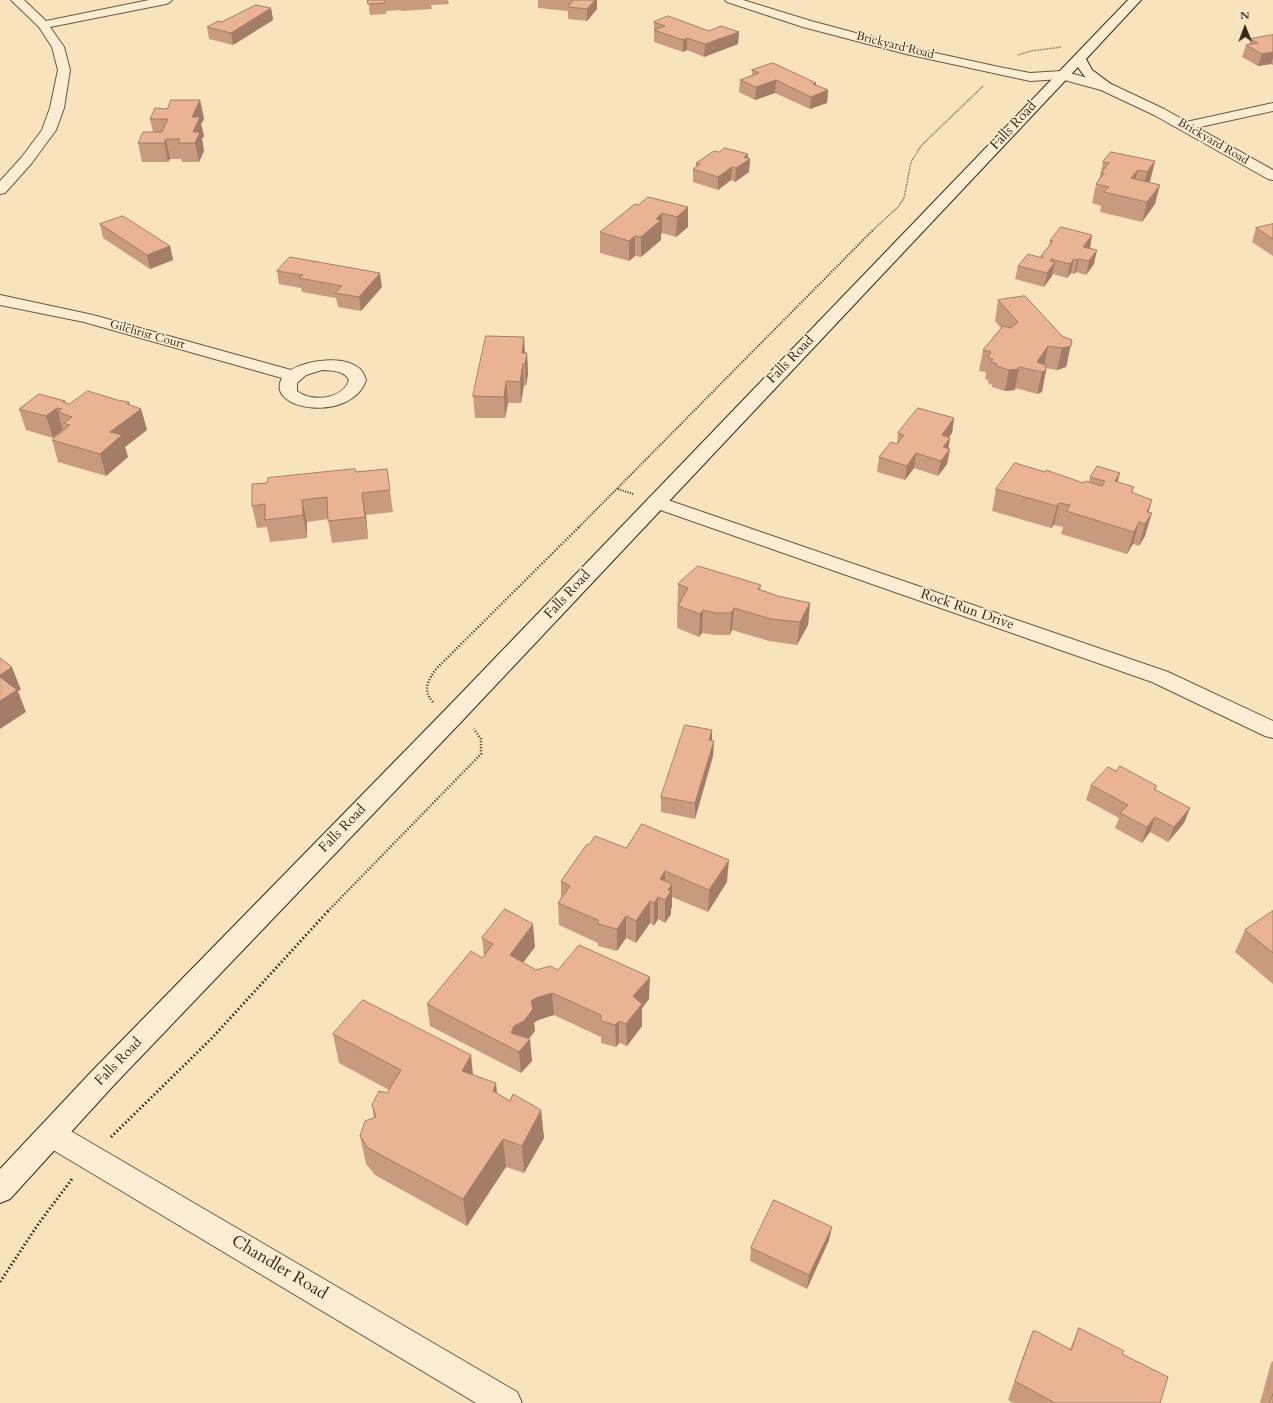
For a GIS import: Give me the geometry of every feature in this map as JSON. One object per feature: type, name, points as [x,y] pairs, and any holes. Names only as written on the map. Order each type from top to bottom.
[{"type":"street","points":[[0,190],[26,161],[49,130],[56,108],[64,70],[58,47],[43,24],[17,0]]},
{"type":"street","points":[[43,24],[166,0]]},
{"type":"street","name":"Brickyard Road","points":[[731,0],[807,24],[906,50],[1030,78],[1062,75]]},
{"type":"street","name":"Falls Road","points":[[0,1190],[103,1078],[454,715],[1135,0]]},
{"type":"street","name":"Brickyard Road","points":[[910,38],[963,50]]},
{"type":"street","points":[[1079,58],[1087,72],[1106,87]]},
{"type":"street","name":"Brickyard Road","points":[[1016,62],[1037,66],[1062,75],[1106,87],[1186,126],[1273,176]]},
{"type":"street","points":[[1186,126],[1273,107]]},
{"type":"street","name":"Gilchrist Court","points":[[0,300],[87,318],[293,376]]},
{"type":"street","name":"Rock Run Drive","points":[[656,502],[1160,677],[1273,730]]},
{"type":"street","name":"Chandler Road","points":[[53,1133],[53,1135],[506,1403]]},
{"type":"building","points":[[368,0],[385,0],[385,3],[368,4]]},
{"type":"building","points":[[573,0],[595,0],[587,9],[568,7]]},
{"type":"building","points":[[256,5],[271,8],[231,33],[207,27],[218,21],[221,22]]},
{"type":"building","points":[[668,16],[709,31],[721,26],[739,32],[705,44],[687,38],[683,40],[654,30],[665,26],[654,22]]},
{"type":"building","points":[[1273,35],[1273,52],[1262,54],[1246,45],[1258,43],[1250,39]]},
{"type":"building","points":[[773,63],[816,83],[813,84],[828,90],[811,97],[776,80],[756,87],[740,80],[759,73],[752,70]]},
{"type":"building","points":[[171,100],[200,100],[192,117],[200,117],[193,132],[200,132],[195,143],[178,143],[180,139],[166,139],[164,143],[138,143],[143,132],[162,132],[168,119],[150,119],[155,108],[167,109]]},
{"type":"building","points":[[725,148],[748,154],[744,157],[750,159],[736,168],[732,167],[718,177],[693,169],[700,164],[696,163],[714,151],[719,152]]},
{"type":"building","points":[[1111,152],[1155,161],[1147,172],[1138,170],[1131,178],[1160,185],[1147,202],[1104,192],[1109,187],[1096,184],[1104,173],[1101,173],[1109,163],[1103,162]]},
{"type":"building","points":[[648,197],[688,207],[677,217],[662,213],[656,219],[661,220],[641,237],[635,236],[629,241],[600,232],[635,204],[638,205]]},
{"type":"building","points":[[123,216],[170,246],[147,255],[100,224]]},
{"type":"building","points":[[1273,224],[1273,239],[1256,228]]},
{"type":"building","points":[[1061,227],[1092,235],[1083,247],[1097,250],[1089,261],[1074,259],[1070,264],[1051,259],[1050,261],[1055,262],[1047,273],[1018,266],[1028,254],[1042,258],[1043,256],[1041,256],[1053,241],[1050,241]]},
{"type":"building","points":[[290,257],[380,273],[359,297],[335,293],[342,286],[299,278],[303,275],[277,271]]},
{"type":"building","points":[[1025,296],[1062,336],[1072,340],[1071,346],[1067,347],[1062,348],[1048,346],[1037,362],[1045,365],[1046,370],[1042,372],[1019,367],[1019,369],[1009,370],[996,366],[997,364],[991,362],[993,359],[988,358],[991,352],[983,350],[1003,326],[1011,328],[1018,322],[998,300]]},
{"type":"building","points":[[486,336],[524,337],[522,353],[527,353],[525,364],[523,364],[520,382],[506,381],[504,397],[473,396]]},
{"type":"building","points":[[88,391],[129,402],[127,404],[141,409],[110,432],[122,435],[100,454],[52,440],[70,425],[63,423],[72,417],[58,412],[62,409],[57,408],[46,416],[19,409],[39,394],[65,401],[63,402],[69,404]]},
{"type":"building","points":[[918,408],[954,418],[942,435],[950,438],[943,447],[950,449],[941,461],[916,453],[907,466],[879,457],[891,442],[897,444],[904,435],[898,433]]},
{"type":"building","points":[[1015,463],[1045,472],[1046,470],[1083,483],[1086,481],[1102,486],[1105,481],[1090,477],[1097,466],[1120,473],[1115,481],[1134,487],[1131,492],[1152,500],[1147,512],[1152,513],[1145,524],[1139,522],[1134,532],[1066,511],[1070,505],[1059,503],[1057,506],[996,489]]},
{"type":"building","points":[[355,469],[356,472],[387,469],[390,490],[362,493],[365,517],[328,521],[327,497],[302,500],[303,515],[265,520],[265,504],[252,506],[252,484],[267,483],[268,478]]},
{"type":"building","points":[[698,566],[761,585],[758,589],[778,596],[810,603],[800,622],[771,619],[734,608],[731,613],[716,613],[703,610],[700,614],[678,606],[688,588],[678,584]]},
{"type":"building","points":[[0,658],[12,667],[0,675]]},
{"type":"building","points":[[0,677],[17,690],[0,701]]},
{"type":"building","points":[[685,725],[712,730],[709,740],[714,741],[695,803],[661,797]]},
{"type":"building","points":[[1120,766],[1157,786],[1154,789],[1190,808],[1174,827],[1155,817],[1147,827],[1120,813],[1128,805],[1091,785],[1108,767],[1116,771]]},
{"type":"building","points":[[642,824],[729,860],[709,890],[665,871],[660,879],[672,884],[668,890],[671,891],[665,900],[658,897],[654,903],[650,901],[636,921],[626,916],[617,929],[598,924],[598,920],[558,903],[570,886],[561,881],[587,844],[589,845],[595,836],[626,848]]},
{"type":"building","points":[[505,909],[533,924],[510,955],[536,970],[550,966],[558,970],[579,945],[650,977],[633,996],[642,1004],[626,1024],[619,1021],[615,1025],[601,1021],[601,1015],[552,993],[531,1001],[533,1009],[524,1021],[514,1026],[511,1033],[530,1039],[519,1052],[427,1004],[471,951],[482,958],[493,944],[482,938]]},
{"type":"building","points":[[1273,911],[1273,953],[1245,930]]},
{"type":"building","points":[[363,1000],[471,1055],[462,1071],[496,1083],[493,1091],[510,1101],[513,1094],[541,1110],[522,1146],[503,1139],[463,1199],[368,1148],[360,1136],[365,1121],[376,1117],[372,1105],[379,1091],[387,1093],[401,1070],[333,1034]]},
{"type":"building","points":[[774,1200],[832,1227],[809,1275],[751,1248]]},
{"type":"building","points":[[1079,1328],[1124,1351],[1122,1354],[1168,1377],[1160,1403],[1055,1403],[1015,1381],[1033,1331],[1036,1331],[1071,1350]]},
{"type":"building","points":[[1273,1394],[1273,1403],[1270,1403]]}]
